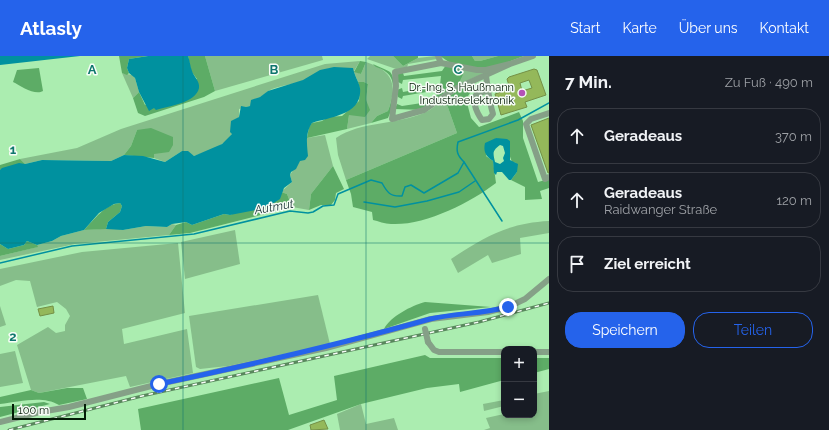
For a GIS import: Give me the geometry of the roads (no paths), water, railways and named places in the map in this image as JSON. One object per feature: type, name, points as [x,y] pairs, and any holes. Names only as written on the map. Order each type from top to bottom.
[{"type":"street","points":[[438,56],[441,63]]},
{"type":"street","points":[[510,64],[477,70],[441,63],[395,72],[396,86],[392,119],[424,110],[455,89],[510,64],[533,56]]},
{"type":"street","points":[[486,76],[493,114],[489,119],[482,120],[478,114],[474,100],[476,95],[488,90]]},
{"type":"street","points":[[549,113],[531,119],[526,124],[545,179],[549,177]]},
{"type":"street","points":[[0,422],[40,412],[69,407],[159,384],[326,348],[425,321],[488,312],[508,307],[525,299],[549,279]]},
{"type":"street","points":[[425,321],[428,342],[434,350],[438,352],[501,352]]},
{"type":"street","points":[[537,352],[549,352]]},
{"type":"water","points":[[0,56],[80,56],[0,65]]},
{"type":"water","points":[[148,56],[188,56],[192,71],[199,83],[197,93],[193,97],[181,103],[156,110],[154,108],[149,111],[139,92],[135,78],[129,73],[127,68],[129,59]]},
{"type":"water","points":[[334,67],[353,68],[360,88],[360,97],[351,109],[344,113],[312,123],[307,135],[308,156],[305,160],[300,161],[296,169],[291,172],[290,175],[292,182],[284,188],[280,199],[272,204],[256,210],[230,215],[224,214],[192,225],[186,222],[172,224],[167,227],[146,226],[123,230],[106,229],[108,222],[120,212],[122,206],[120,203],[114,204],[99,213],[84,230],[61,236],[52,241],[37,245],[27,241],[24,245],[8,249],[0,244],[0,170],[2,168],[19,163],[25,164],[42,160],[111,161],[124,155],[143,156],[165,162],[182,151],[188,151],[194,156],[222,144],[232,134],[230,132],[231,121],[239,117],[241,106],[250,106],[251,100],[260,97],[268,91],[303,80],[320,70]]},
{"type":"water","points":[[496,138],[507,139],[510,141],[510,160],[518,164],[517,172],[511,180],[509,180],[502,172],[497,172],[496,175],[494,173],[493,161],[485,151],[485,143]],"holes":[[[500,145],[503,146],[505,153],[503,158],[504,161],[500,164],[495,162],[494,152]]]},
{"type":"waterway","name":"Autmut","points":[[0,263],[72,246],[194,234],[290,211],[308,213],[313,212],[323,206],[334,205],[338,194],[371,180],[382,183],[387,191],[395,196],[402,196],[405,187],[411,185],[424,193],[458,173],[464,162],[458,153],[458,142],[518,120],[549,103]]},
{"type":"waterway","points":[[464,162],[502,221]]},
{"type":"waterway","points":[[364,202],[395,207],[427,201],[459,192],[475,181]]},
{"type":"railway","points":[[9,430],[142,396],[479,322],[549,303]]},
{"type":"place","name":"Dr.-Ing. S. Haußmann Industrieelektronik","points":[[522,93]]}]
